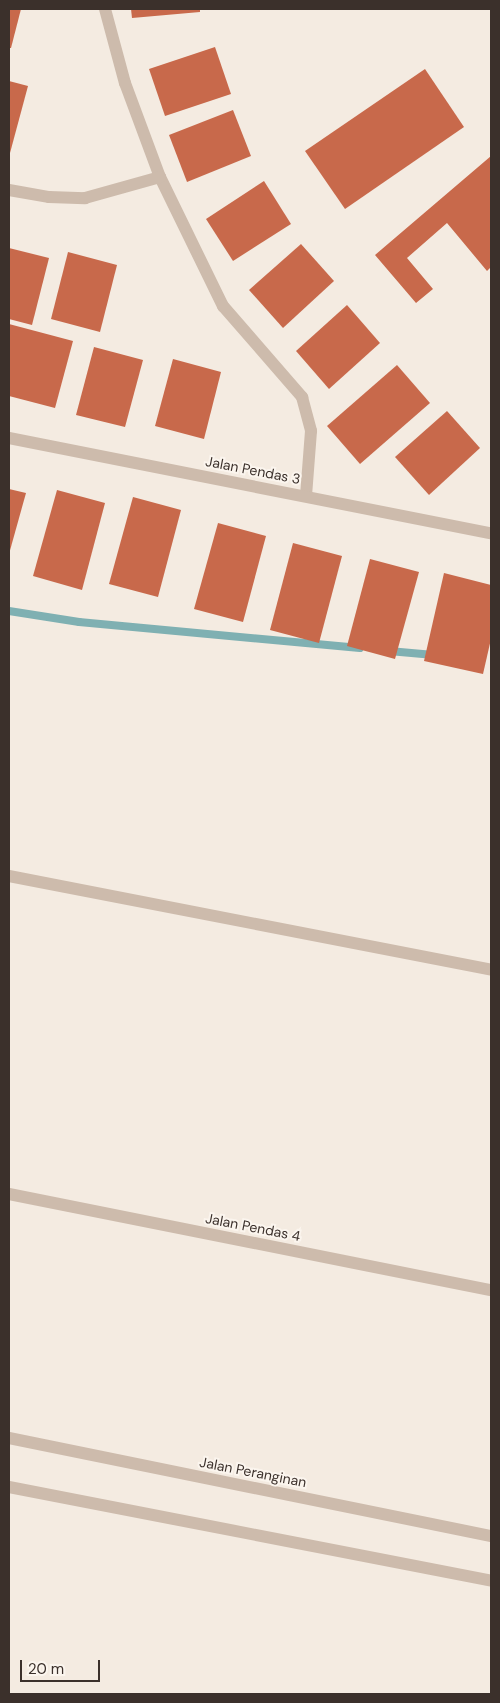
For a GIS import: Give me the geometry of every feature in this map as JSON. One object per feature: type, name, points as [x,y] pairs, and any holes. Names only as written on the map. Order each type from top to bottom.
[{"type":"street","points":[[105,9],[125,83],[160,177],[223,306],[302,397],[311,431],[306,496]]},
{"type":"street","points":[[9,190],[49,197],[85,198],[160,177]]},
{"type":"street","name":"Jalan Pendas 3","points":[[9,438],[490,533]]},
{"type":"street","points":[[9,876],[491,970]]},
{"type":"street","name":"Jalan Pendas 4","points":[[9,1194],[491,1290]]},
{"type":"street","name":"Jalan Peranginan","points":[[9,1438],[491,1536]]},
{"type":"street","points":[[9,1487],[491,1581]]},
{"type":"building","points":[[9,9],[21,9],[11,48],[9,48]]},
{"type":"building","points":[[131,9],[200,9],[200,12],[132,18]]},
{"type":"building","points":[[215,47],[231,94],[165,116],[149,69]]},
{"type":"building","points":[[425,69],[464,127],[345,209],[305,151]]},
{"type":"building","points":[[9,81],[28,86],[10,153],[9,152]]},
{"type":"building","points":[[233,110],[251,156],[187,182],[169,135]]},
{"type":"building","points":[[491,156],[491,267],[487,271],[447,223],[407,258],[433,289],[416,303],[375,255]]},
{"type":"building","points":[[264,181],[291,224],[233,261],[206,219]]},
{"type":"building","points":[[301,244],[334,281],[283,328],[249,290]]},
{"type":"building","points":[[9,248],[49,258],[32,325],[9,319]]},
{"type":"building","points":[[68,252],[117,265],[100,332],[51,319]]},
{"type":"building","points":[[347,305],[380,343],[329,389],[296,351]]},
{"type":"building","points":[[9,324],[73,341],[55,408],[9,396]]},
{"type":"building","points":[[94,347],[143,360],[125,427],[76,415]]},
{"type":"building","points":[[173,359],[221,372],[204,439],[155,426]]},
{"type":"building","points":[[397,365],[430,403],[360,464],[327,426]]},
{"type":"building","points":[[447,411],[480,448],[429,495],[395,457]]},
{"type":"building","points":[[9,489],[26,493],[9,554]]},
{"type":"building","points":[[57,490],[105,503],[82,590],[33,576]]},
{"type":"building","points":[[133,497],[181,510],[158,597],[109,584]]},
{"type":"building","points":[[218,523],[266,536],[243,622],[194,609]]},
{"type":"building","points":[[293,543],[342,556],[319,643],[270,630]]},
{"type":"building","points":[[370,559],[419,572],[395,659],[347,646]]},
{"type":"building","points":[[444,573],[491,585],[491,639],[483,674],[424,661]]},
{"type":"waterway","points":[[9,611],[79,622],[360,648]]},
{"type":"waterway","points":[[389,651],[434,655]]}]
